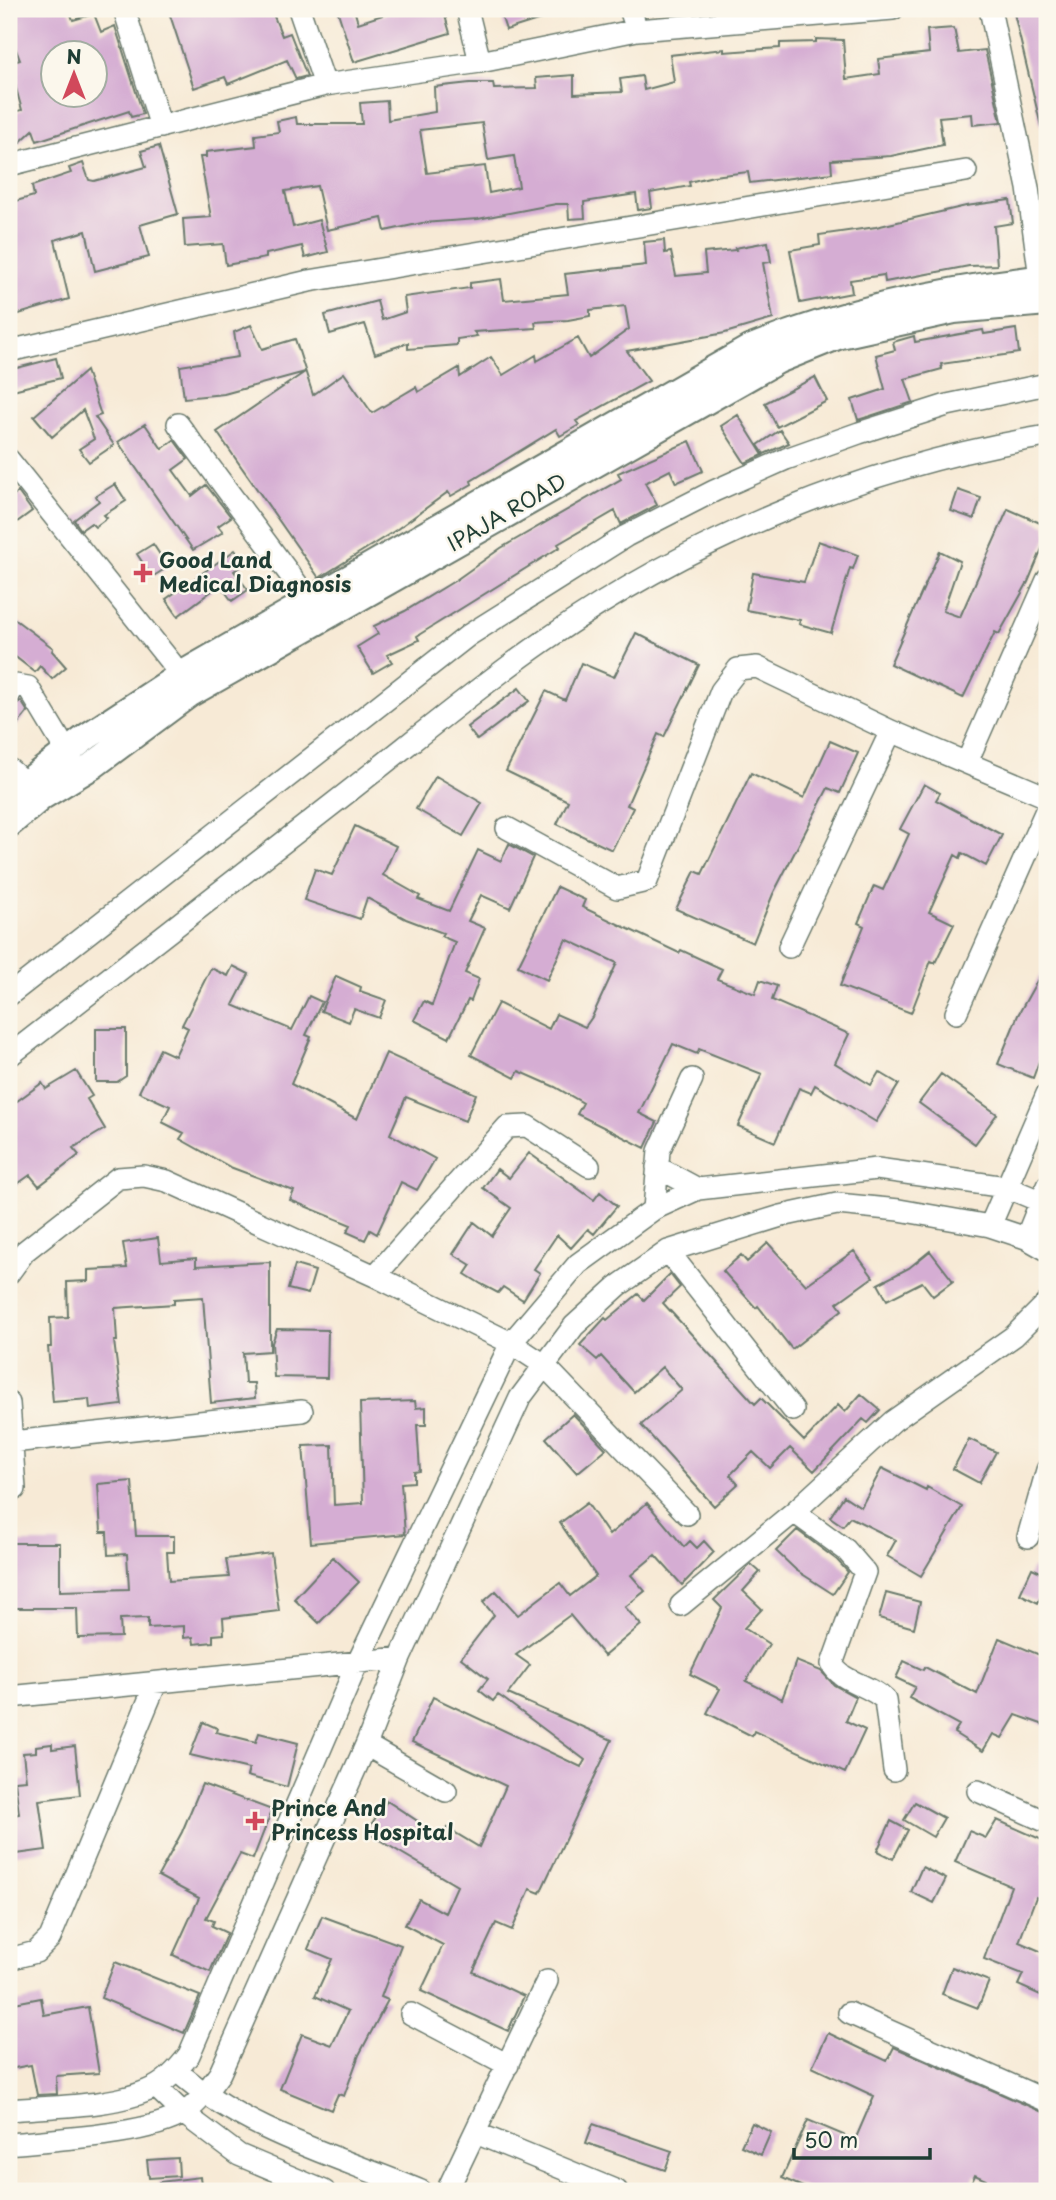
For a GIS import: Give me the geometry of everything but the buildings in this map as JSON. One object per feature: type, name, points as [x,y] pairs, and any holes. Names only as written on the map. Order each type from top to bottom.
[{"type":"main road","name":"IPAJA ROAD","points":[[14,782],[67,752],[181,675],[311,603],[708,370],[749,349],[862,310],[1045,286]]},
{"type":"main road","name":"IPAJA ROAD","points":[[9,824],[41,797],[92,766],[189,694],[778,360],[840,335],[954,310],[1045,286]]},
{"type":"street","points":[[124,9],[161,127]]},
{"type":"street","points":[[299,9],[325,85]]},
{"type":"street","points":[[467,9],[480,62]]},
{"type":"street","points":[[630,9],[637,30]]},
{"type":"street","points":[[9,164],[325,85],[480,62],[637,30],[794,14],[893,9]]},
{"type":"street","points":[[990,9],[1028,188],[1045,286]]},
{"type":"street","points":[[9,351],[309,281],[966,171]]},
{"type":"street","points":[[9,995],[469,635],[626,536],[726,486],[859,433],[947,405],[1047,384]]},
{"type":"street","points":[[178,424],[311,603]]},
{"type":"street","points":[[9,1056],[544,641],[689,553],[723,536],[873,477],[937,458],[1047,436]]},
{"type":"street","points":[[9,460],[181,675]]},
{"type":"street","points":[[967,762],[1047,580]]},
{"type":"street","points":[[507,828],[617,888],[647,881],[721,691],[738,669],[757,667],[891,731],[1047,797]]},
{"type":"street","points":[[9,695],[15,685],[28,687],[67,752]]},
{"type":"street","points":[[789,947],[891,731]]},
{"type":"street","points":[[956,1013],[1047,808]]},
{"type":"street","points":[[654,1209],[657,1167],[664,1137],[692,1079]]},
{"type":"street","points":[[990,1226],[1047,1094]]},
{"type":"street","points":[[375,1276],[507,1126],[527,1126],[589,1166]]},
{"type":"street","points":[[657,1167],[698,1189]]},
{"type":"street","points":[[9,2110],[136,2096],[156,2087],[177,2071],[189,2055],[357,1664],[511,1343],[578,1264],[654,1209],[698,1189],[877,1169],[1006,1187],[1045,1197],[1026,1238]]},
{"type":"street","points":[[9,1273],[25,1251],[118,1178],[144,1175],[167,1181],[375,1276],[511,1343],[543,1364],[687,1514]]},
{"type":"street","points":[[9,2144],[140,2127],[183,2113],[204,2096],[220,2074],[366,1745],[400,1658],[520,1398],[574,1326],[618,1286],[668,1251],[781,1216],[837,1204],[899,1210],[990,1226],[1026,1238],[1047,1250]]},
{"type":"street","points":[[668,1251],[793,1410]]},
{"type":"street","points":[[681,1605],[794,1512],[893,1421],[1014,1336],[1047,1303]]},
{"type":"street","points":[[9,1403],[15,1489]]},
{"type":"street","points":[[12,1442],[302,1411]]},
{"type":"street","points":[[1028,1537],[1047,1470]]},
{"type":"street","points":[[794,1512],[846,1550],[864,1573],[832,1664],[836,1673],[878,1692],[885,1700],[894,1770]]},
{"type":"street","points":[[9,1697],[400,1658]]},
{"type":"street","points":[[9,1959],[36,1952],[50,1938],[156,1683]]},
{"type":"street","points":[[366,1745],[446,1791]]},
{"type":"street","points":[[978,1791],[1047,1822]]},
{"type":"street","points":[[447,2191],[547,1981]]},
{"type":"street","points":[[849,2013],[1047,2101]]},
{"type":"street","points":[[411,2014],[508,2065]]},
{"type":"street","points":[[177,2071],[204,2096],[251,2121],[421,2191]]},
{"type":"street","points":[[156,2087],[183,2113],[239,2155],[324,2191]]},
{"type":"street","points":[[476,2133],[617,2191]]},
{"type":"place","name":"Good Land Medical Diagnosis","points":[[143,573]]},
{"type":"place","name":"Prince And Princess Hospital","points":[[255,1821]]}]
